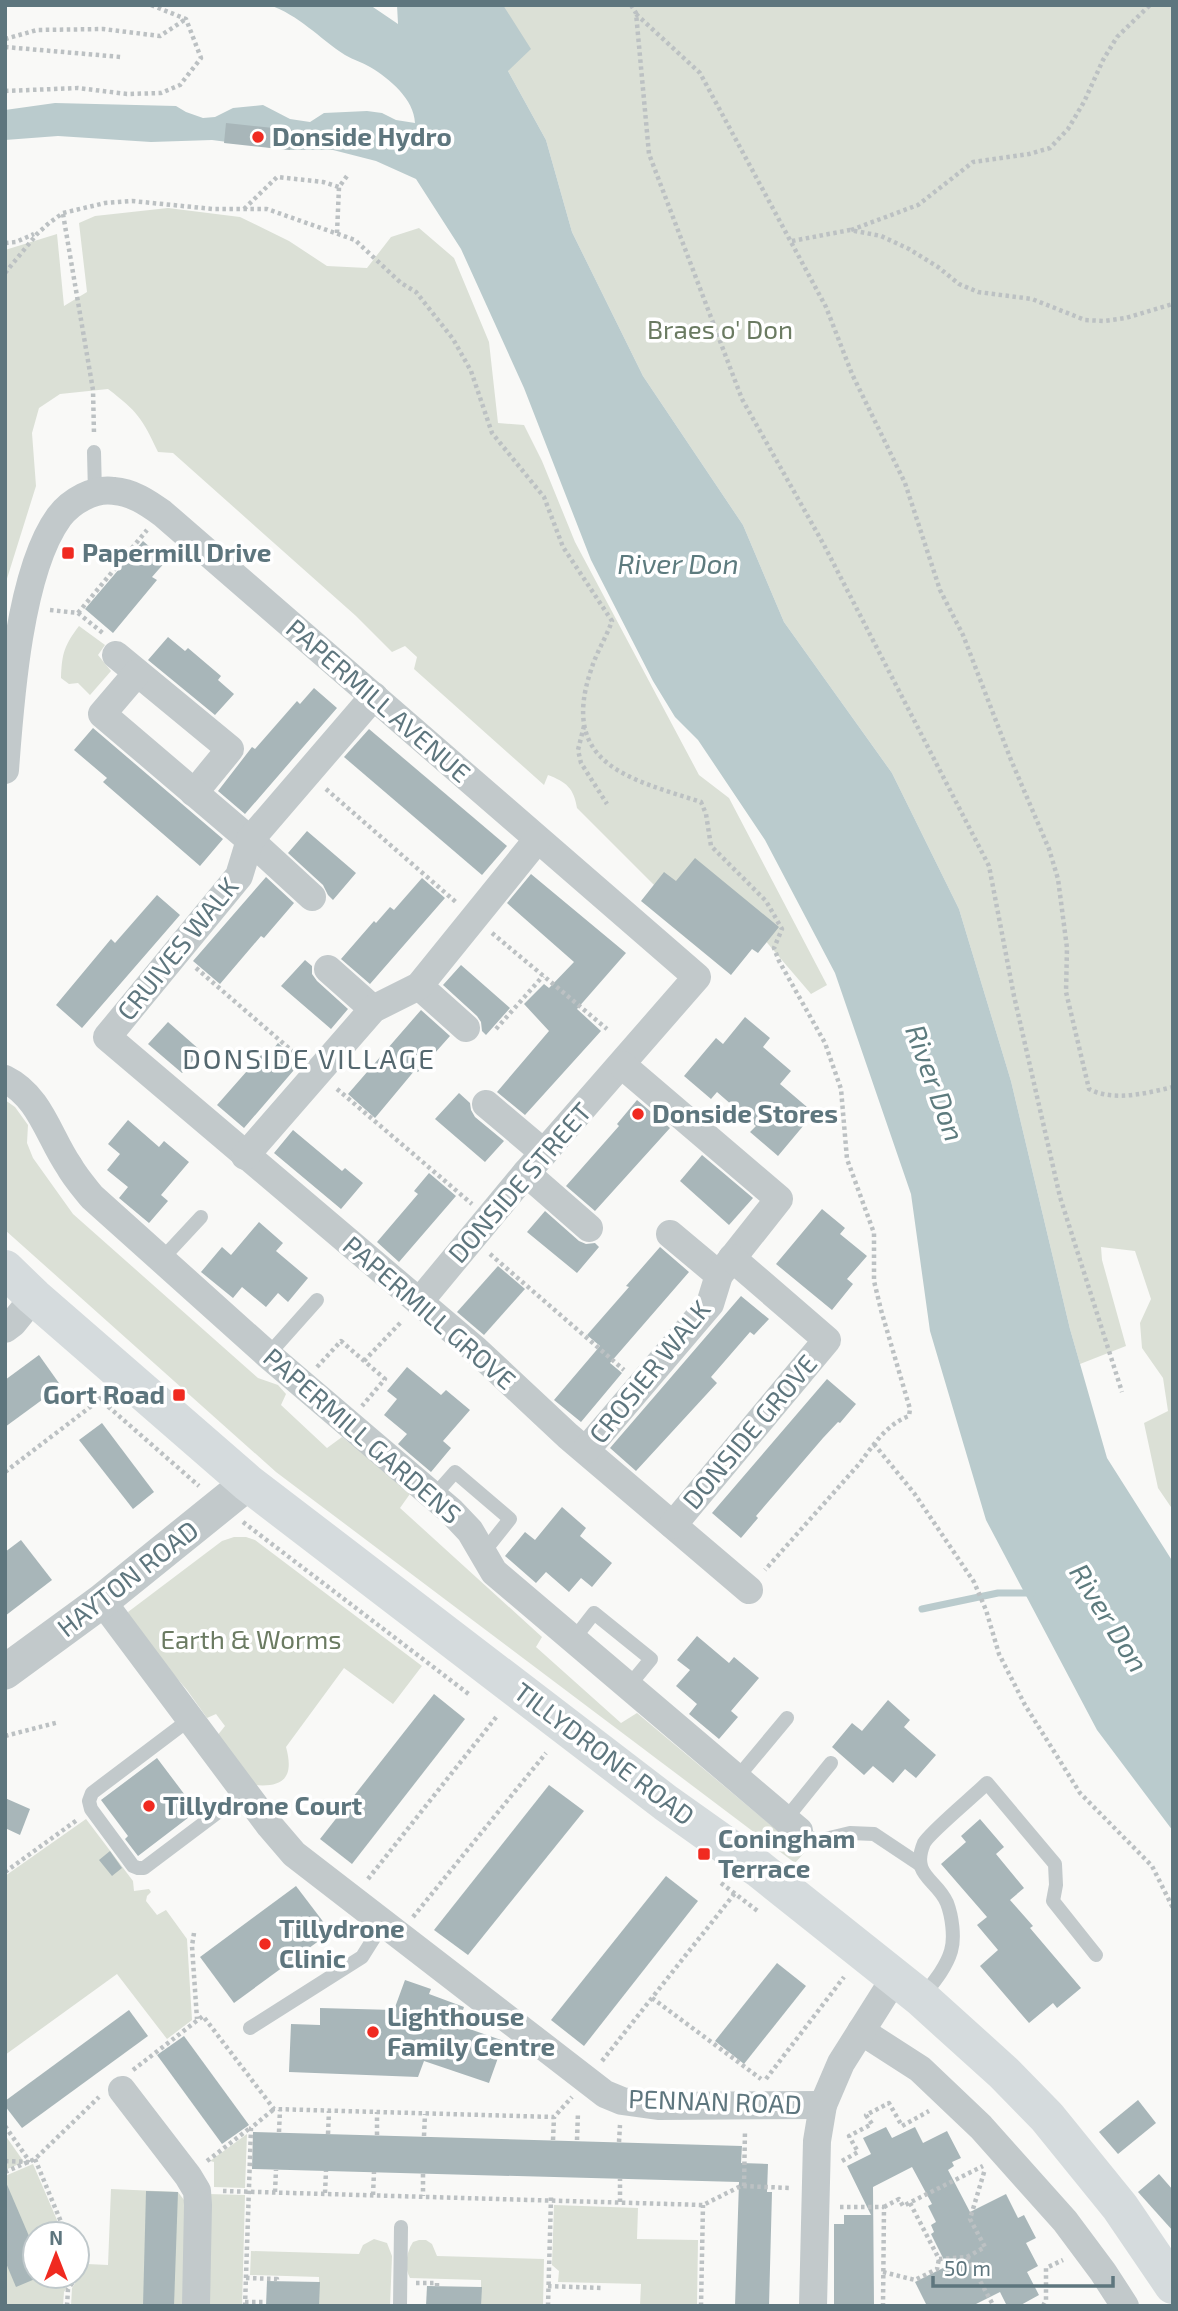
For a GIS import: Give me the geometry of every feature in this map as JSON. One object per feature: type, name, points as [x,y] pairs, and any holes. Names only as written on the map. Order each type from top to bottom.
[{"type":"main road","name":"TILLYDRONE ROAD","points":[[5,1269],[34,1297],[110,1386],[235,1495],[759,1869],[898,1992],[1004,2073],[1047,2117],[1121,2207],[1173,2285]]},
{"type":"street","name":"PAPERMILL AVENUE","points":[[94,493],[113,490],[131,495],[162,513],[650,936]]},
{"type":"street","points":[[5,770],[19,643],[35,571],[59,517],[76,500],[94,493]]},
{"type":"street","points":[[194,793],[230,749],[127,664],[102,714],[194,793],[250,840],[312,897]]},
{"type":"street","name":"CRUIVES WALK","points":[[107,1037],[239,876],[250,840],[374,696]]},
{"type":"street","points":[[245,1156],[373,1009],[419,986],[537,840]]},
{"type":"street","name":"DONSIDE STREET","points":[[418,1302],[697,977],[650,936]]},
{"type":"street","points":[[328,969],[373,1009]]},
{"type":"street","points":[[419,986],[466,1028]]},
{"type":"street","name":"PAPERMILL GROVE","points":[[107,1037],[418,1302],[749,1590]]},
{"type":"street","name":"CROSIER WALK","points":[[586,1450],[710,1304],[726,1267],[779,1199],[622,1065]]},
{"type":"street","name":"PAPERMILL GARDENS","points":[[5,1079],[30,1098],[68,1165],[92,1197],[470,1531],[494,1572],[792,1826]]},
{"type":"street","points":[[486,1104],[589,1228]]},
{"type":"street","points":[[670,1234],[726,1267]]},
{"type":"street","name":"DONSIDE GROVE","points":[[673,1525],[827,1340],[726,1267]]},
{"type":"street","points":[[5,1329],[34,1297]]},
{"type":"street","name":"HAYTON ROAD","points":[[5,1672],[102,1601],[235,1495]]},
{"type":"street","name":"PENNAN ROAD","points":[[102,1601],[294,1854],[586,2081],[605,2094],[639,2104],[823,2105]]},
{"type":"street","points":[[813,2306],[818,2132],[823,2105],[841,2063],[861,2031],[898,1992]]},
{"type":"street","points":[[861,2031],[920,2069],[1002,2148],[1086,2248],[1125,2306]]},
{"type":"street","points":[[122,2090],[192,2183],[198,2205],[196,2306]]},
{"type":"lane","points":[[94,452],[94,493]]},
{"type":"lane","points":[[161,1260],[201,1217]]},
{"type":"lane","points":[[268,1355],[317,1300]]},
{"type":"lane","points":[[433,1497],[455,1472],[510,1519],[483,1553]]},
{"type":"lane","points":[[737,1778],[787,1718]]},
{"type":"lane","points":[[190,1719],[92,1793],[89,1801],[92,1809],[133,1866],[144,1868],[245,1792]]},
{"type":"lane","points":[[831,1763],[792,1826],[817,1841],[850,1833],[874,1833],[919,1864],[924,1875],[947,1903],[953,1936],[951,1951],[941,1971],[898,1992]]},
{"type":"lane","points":[[919,1864],[925,1841],[987,1783],[1055,1864],[1056,1885],[1053,1900],[1096,1955]]},
{"type":"lane","points":[[250,2028],[362,1957],[392,1928]]},
{"type":"lane","points":[[400,2306],[401,2227]]},
{"type":"path","points":[[5,91],[78,88],[127,94],[161,93],[180,85],[201,58],[186,19],[151,5]]},
{"type":"path","points":[[631,5],[636,13],[700,73],[826,307],[852,374],[905,483],[940,590],[963,635],[1049,849],[1058,879],[1067,948],[1066,992],[1089,1089],[1102,1096],[1147,1094],[1173,1087]]},
{"type":"path","points":[[791,241],[850,230],[918,205],[973,162],[1029,154],[1050,148],[1068,129],[1117,37],[1150,5]]},
{"type":"path","points":[[636,13],[649,154],[742,399],[824,545],[989,866],[1014,996],[1060,1197],[1122,1392]]},
{"type":"path","points":[[5,39],[37,30],[103,29],[160,36],[186,19]]},
{"type":"path","points":[[5,47],[121,57]]},
{"type":"path","points":[[337,233],[339,187],[347,176]]},
{"type":"path","points":[[244,209],[277,177],[323,182],[339,187]]},
{"type":"path","points":[[5,243],[16,242],[37,233],[63,214],[104,203],[132,201],[213,209],[267,209],[355,240],[401,283],[416,292],[453,339],[471,371],[492,433],[544,497],[563,547],[611,621],[591,670],[578,750],[581,763],[607,804]]},
{"type":"path","points":[[63,214],[93,390],[94,452]]},
{"type":"path","points":[[850,230],[881,236],[909,249],[959,284],[978,292],[1032,299],[1085,320],[1126,318],[1173,304]]},
{"type":"path","points":[[5,273],[37,233]]},
{"type":"path","points":[[78,612],[162,513]]},
{"type":"path","points":[[60,611],[78,612],[111,640],[127,664]]},
{"type":"path","points":[[584,722],[592,750],[613,769],[659,789],[701,802],[706,814],[711,846],[766,901],[782,929],[774,948],[825,1043],[841,1089],[847,1159],[874,1234],[874,1281],[910,1409],[909,1416],[897,1420],[874,1444],[749,1590]]},
{"type":"path","points":[[307,774],[607,1029]]},
{"type":"path","points":[[496,1029],[543,976]]},
{"type":"path","points":[[471,1238],[642,1385]]},
{"type":"path","points":[[365,1362],[418,1302]]},
{"type":"path","points":[[303,1384],[341,1341],[385,1380],[348,1423]]},
{"type":"path","points":[[82,1383],[110,1386],[475,1699]]},
{"type":"path","points":[[5,1472],[110,1386]]},
{"type":"path","points":[[874,1444],[914,1493],[974,1583],[986,1610],[999,1654],[1025,1705],[1080,1793],[1152,1866],[1173,1908]]},
{"type":"path","points":[[352,1899],[497,1716],[507,1723]]},
{"type":"path","points":[[6,1733],[59,1722]]},
{"type":"path","points":[[537,1745],[557,1761]]},
{"type":"path","points":[[392,1928],[546,1752]]},
{"type":"path","points":[[5,1872],[92,1809]]},
{"type":"path","points":[[712,1877],[763,1915]]},
{"type":"path","points":[[553,2140],[554,2117],[586,2081],[735,1893]]},
{"type":"path","points":[[194,1933],[192,1946],[197,2020]]},
{"type":"path","points":[[833,1969],[844,1977],[898,1992]]},
{"type":"path","points":[[744,2186],[746,2106],[844,1977]]},
{"type":"path","points":[[652,1998],[764,2082]]},
{"type":"path","points":[[203,2016],[277,2109],[279,2132]]},
{"type":"path","points":[[816,2190],[858,2152],[849,2136],[872,2124],[866,2115],[889,2103],[902,2126],[953,2098]]},
{"type":"path","points":[[192,2183],[251,2127],[277,2109],[554,2117]]},
{"type":"path","points":[[328,2134],[329,2111]]},
{"type":"path","points":[[377,2112],[377,2135]]},
{"type":"path","points":[[577,2140],[578,2112]]},
{"type":"path","points":[[424,2136],[425,2113]]},
{"type":"path","points":[[5,2126],[30,2162],[5,2161]]},
{"type":"path","points":[[251,2127],[245,2304],[266,2302]]},
{"type":"path","points":[[35,2159],[60,2220]]},
{"type":"path","points":[[192,2183],[249,2191],[551,2198],[704,2205],[744,2186],[816,2190],[884,2207],[899,2199],[903,2206],[911,2203],[987,2164],[970,2219],[985,2248],[967,2257],[939,2259]]},
{"type":"path","points":[[275,2192],[276,2170]]},
{"type":"path","points":[[325,2193],[326,2171]]},
{"type":"path","points":[[373,2194],[374,2172]]},
{"type":"path","points":[[423,2174],[423,2196]]},
{"type":"path","points":[[620,2202],[621,2179]]},
{"type":"path","points":[[548,2306],[551,2198]]},
{"type":"path","points":[[883,2272],[915,2280],[937,2269],[939,2259],[911,2203]]},
{"type":"path","points":[[701,2306],[704,2205]]},
{"type":"path","points":[[883,2306],[884,2207]]},
{"type":"path","points":[[1043,2306],[1046,2300],[1046,2268],[1086,2248]]},
{"type":"path","points":[[967,2257],[991,2305]]},
{"type":"path","points":[[246,2278],[277,2281]]},
{"type":"path","points":[[548,2286],[601,2290]]},
{"type":"green space","name":"Braes o' Don","points":[[503,5],[1173,5],[1173,1510],[1158,1488],[1144,1423],[1168,1411],[1163,1378],[1142,1348],[1140,1323],[1151,1299],[1135,1251],[1101,1247],[1102,1260],[1126,1346],[1080,1364],[1011,1081],[959,909],[892,773],[784,622],[743,525],[643,376],[572,232],[546,140],[508,71]]},
{"type":"green space","points":[[168,208],[240,217],[289,241],[327,266],[367,268],[391,237],[419,228],[454,258],[489,342],[498,423],[524,425],[542,461],[575,542],[699,775],[729,798],[827,985],[811,994],[763,938],[670,901],[577,808],[574,795],[568,787],[548,775],[544,785],[414,669],[417,657],[405,646],[392,652],[356,616],[173,453],[158,452],[138,416],[108,389],[60,394],[39,408],[32,433],[36,486],[5,585],[5,250],[57,234],[64,306],[87,292],[79,223],[95,216]]},
{"type":"green space","points":[[79,626],[105,645],[98,655],[111,671],[90,695],[78,683],[69,684],[61,678],[65,650]]},
{"type":"green space","points":[[5,1100],[15,1107],[28,1125],[27,1143],[33,1158],[73,1214],[258,1378],[278,1385],[286,1394],[281,1405],[327,1448],[342,1437],[412,1491],[400,1508],[542,1637],[536,1647],[621,1723],[637,1713],[804,1853],[795,1863],[276,1472],[5,1230]]},
{"type":"green space","name":"Earth & Worms","points":[[234,1537],[255,1540],[422,1666],[393,1704],[344,1668],[286,1747],[288,1773],[280,1782],[273,1784],[254,1785],[217,1736],[225,1726],[216,1714],[207,1718],[187,1690],[133,1627],[128,1612],[222,1541]]},
{"type":"green space","points":[[86,1819],[133,1881],[134,1891],[149,1889],[151,1892],[146,1901],[157,1915],[166,1910],[187,1939],[192,2020],[167,2039],[117,1974],[5,2055],[5,1876]]},
{"type":"green space","points":[[247,2134],[245,2188],[214,2187],[214,2162],[210,2161]]},
{"type":"green space","points":[[5,2135],[24,2162],[5,2170]]},
{"type":"green space","points":[[33,2164],[57,2220],[21,2220],[21,2290],[65,2290],[63,2306],[5,2306],[5,2176]]},
{"type":"green space","points":[[111,2189],[178,2192],[187,2204],[185,2306],[71,2306],[72,2290],[91,2290],[91,2264],[108,2265]]},
{"type":"green space","points":[[208,2194],[245,2195],[242,2306],[205,2306]]},
{"type":"green space","points":[[554,2205],[638,2208],[637,2239],[698,2240],[697,2306],[640,2306],[641,2284],[558,2282],[559,2271],[552,2265]]},
{"type":"green space","points":[[374,2239],[387,2243],[392,2256],[390,2306],[319,2306],[319,2277],[250,2275],[251,2251],[359,2254],[363,2245]]},
{"type":"green space","points":[[419,2240],[432,2244],[437,2256],[544,2259],[543,2306],[481,2306],[481,2280],[410,2278],[406,2265],[407,2255],[413,2242]]},
{"type":"water","name":"River Don","points":[[269,5],[370,5],[398,24],[397,5],[503,5],[531,49],[508,71],[546,140],[572,232],[643,376],[743,525],[784,622],[892,773],[959,909],[1011,1081],[1070,1329],[1107,1458],[1173,1562],[1173,1831],[1097,1730],[986,1520],[930,1331],[911,1194],[835,973],[765,840],[698,740],[675,717],[653,681],[591,560],[524,388],[461,249],[416,179],[376,161],[333,150],[290,150],[212,140],[151,142],[58,136],[5,140],[5,110],[55,103],[176,106],[203,118],[215,117],[233,108],[263,105],[290,119],[310,122],[324,113],[367,111],[415,123],[414,114],[406,98],[385,77],[345,55],[290,15]]},
{"type":"building","name":"Donside Hydro","points":[[226,123],[293,130],[290,150],[224,143]]},
{"type":"building","points":[[143,541],[166,561],[152,577],[157,580],[113,633],[85,609]]},
{"type":"building","points":[[168,637],[185,651],[188,648],[221,676],[218,680],[234,694],[215,715],[148,660]]},
{"type":"building","points":[[314,688],[337,708],[245,814],[218,791],[252,747],[255,749],[297,701],[300,704]]},
{"type":"building","points":[[93,728],[223,839],[200,866],[103,782],[107,778],[74,750]]},
{"type":"building","points":[[369,729],[507,846],[482,875],[344,757]]},
{"type":"building","points":[[307,831],[356,873],[333,900],[323,885],[288,853]]},
{"type":"building","points":[[695,858],[779,927],[758,953],[752,949],[731,975],[641,901],[664,872],[676,881]]},
{"type":"building","points":[[531,874],[626,953],[577,1009],[601,1031],[525,1115],[497,1092],[549,1031],[524,1004],[544,984],[549,988],[574,962],[507,903]]},
{"type":"building","points":[[266,877],[294,903],[264,938],[261,936],[220,984],[193,961]]},
{"type":"building","points":[[422,878],[445,898],[370,984],[341,959],[374,921],[376,923],[390,907],[394,910]]},
{"type":"building","points":[[157,895],[180,915],[82,1028],[56,1005],[111,939],[115,943]]},
{"type":"building","points":[[305,960],[312,966],[312,974],[317,981],[348,1009],[331,1029],[281,986]]},
{"type":"building","points":[[461,965],[510,1008],[486,1035],[477,1016],[443,985]]},
{"type":"building","points":[[421,1010],[450,1036],[418,1072],[415,1070],[375,1118],[348,1094]]},
{"type":"building","points":[[745,1017],[770,1038],[763,1047],[791,1071],[780,1084],[814,1113],[778,1156],[750,1132],[756,1126],[717,1092],[711,1099],[684,1076],[716,1038],[723,1044]]},
{"type":"building","points":[[168,1022],[201,1051],[182,1073],[148,1044]]},
{"type":"building","points":[[278,1043],[300,1063],[244,1128],[217,1105],[261,1055],[265,1059]]},
{"type":"building","points":[[459,1093],[470,1103],[475,1117],[504,1141],[485,1162],[435,1119]]},
{"type":"building","points":[[637,1100],[670,1128],[595,1211],[566,1186],[619,1126],[617,1124]]},
{"type":"building","points":[[128,1120],[159,1147],[164,1141],[189,1162],[161,1195],[168,1201],[149,1223],[119,1198],[128,1187],[107,1170],[120,1154],[108,1144]]},
{"type":"building","points":[[293,1130],[342,1171],[345,1168],[363,1183],[341,1209],[274,1153]]},
{"type":"building","points":[[702,1155],[753,1198],[729,1225],[680,1181]]},
{"type":"building","points":[[429,1173],[456,1196],[399,1262],[377,1242],[418,1194],[414,1191]]},
{"type":"building","points":[[822,1209],[845,1228],[840,1234],[867,1256],[847,1279],[853,1284],[832,1310],[776,1264]]},
{"type":"building","points":[[545,1211],[579,1241],[586,1244],[595,1243],[599,1247],[577,1273],[527,1232]]},
{"type":"building","points":[[259,1222],[283,1243],[276,1251],[308,1278],[288,1302],[278,1293],[266,1307],[242,1287],[233,1298],[201,1272],[222,1247],[231,1255]]},
{"type":"building","points":[[660,1247],[689,1272],[610,1363],[622,1373],[581,1422],[554,1400],[600,1346],[587,1335]]},
{"type":"building","points":[[498,1266],[525,1289],[484,1335],[457,1312]]},
{"type":"building","points":[[741,1296],[769,1319],[754,1335],[750,1332],[711,1377],[717,1383],[636,1471],[610,1448]]},
{"type":"building","points":[[39,1355],[61,1386],[5,1427],[5,1380]]},
{"type":"building","points":[[407,1367],[441,1395],[446,1390],[470,1410],[443,1441],[451,1448],[431,1472],[398,1444],[407,1434],[384,1415],[397,1399],[387,1391]]},
{"type":"building","points":[[827,1379],[856,1404],[756,1516],[758,1518],[741,1538],[712,1513]]},
{"type":"building","points":[[102,1423],[154,1492],[133,1509],[79,1440]]},
{"type":"building","points":[[562,1507],[586,1528],[580,1536],[612,1563],[592,1587],[581,1578],[569,1592],[546,1572],[536,1583],[505,1556],[525,1532],[535,1540]]},
{"type":"building","points":[[21,1540],[52,1580],[5,1616],[5,1552]]},
{"type":"building","points":[[697,1636],[729,1663],[734,1657],[759,1678],[731,1711],[738,1717],[719,1739],[689,1714],[697,1704],[676,1686],[690,1670],[677,1660]]},
{"type":"building","points":[[434,1694],[465,1719],[352,1864],[320,1839]]},
{"type":"building","points":[[888,1700],[910,1720],[904,1727],[936,1755],[916,1778],[905,1769],[893,1783],[873,1766],[864,1775],[832,1747],[852,1723],[862,1731]]},
{"type":"building","name":"Tillydrone Court","points":[[157,1758],[197,1811],[138,1856],[125,1839],[128,1836],[101,1800]]},
{"type":"building","points":[[549,1785],[584,1811],[468,1955],[434,1930]]},
{"type":"building","points":[[5,1798],[30,1809],[20,1835],[5,1828]]},
{"type":"building","points":[[980,1819],[1004,1847],[996,1854],[1024,1888],[1010,1900],[1081,1988],[1057,2008],[1053,2003],[1029,2023],[980,1966],[998,1950],[977,1925],[987,1917],[941,1864],[966,1842],[961,1836]]},
{"type":"building","points":[[110,1851],[122,1868],[112,1876],[99,1860]]},
{"type":"building","points":[[666,1876],[698,1901],[584,2046],[551,2020]]},
{"type":"building","name":"Tillydrone Clinic","points":[[296,1886],[331,1932],[234,2003],[200,1957]]},
{"type":"building","points":[[777,1963],[806,1986],[744,2064],[715,2041]]},
{"type":"building","name":"Lighthouse Family Centre","points":[[405,1980],[431,1989],[429,1994],[464,2007],[458,2025],[504,2041],[489,2083],[424,2061],[418,2077],[289,2072],[291,2024],[320,2025],[320,2008],[394,2010]]},
{"type":"building","points":[[129,2010],[148,2036],[22,2128],[5,2106],[5,2101]]},
{"type":"building","points":[[184,2036],[249,2125],[222,2144],[157,2055]]},
{"type":"building","points":[[1138,2100],[1156,2123],[1118,2154],[1099,2132]]},
{"type":"building","points":[[886,2127],[892,2138],[915,2127],[923,2143],[947,2131],[961,2158],[952,2162],[954,2166],[948,2170],[970,2212],[1006,2194],[1018,2218],[1024,2215],[1036,2238],[1026,2243],[1038,2266],[1027,2272],[1039,2295],[1019,2306],[1007,2306],[1000,2292],[972,2306],[927,2306],[915,2282],[947,2266],[931,2234],[934,2232],[931,2225],[936,2222],[928,2206],[932,2204],[912,2167],[873,2187],[874,2306],[834,2306],[834,2224],[844,2224],[844,2215],[871,2215],[847,2166],[871,2154],[863,2138]]},
{"type":"building","points":[[253,2132],[742,2146],[741,2163],[768,2164],[767,2192],[772,2192],[769,2306],[735,2306],[739,2182],[252,2169]]},
{"type":"building","points":[[1159,2174],[1173,2190],[1173,2231],[1138,2192]]},
{"type":"building","points":[[5,2180],[22,2220],[21,2285],[16,2287],[5,2261]]},
{"type":"building","points":[[146,2191],[178,2192],[174,2306],[143,2306]]},
{"type":"building","points":[[267,2281],[320,2282],[319,2306],[266,2306]]},
{"type":"building","points":[[427,2286],[482,2287],[481,2306],[426,2306]]},
{"type":"waterway","points":[[922,1609],[998,1593],[1032,1593]]},
{"type":"place","name":"Donside Hydro","points":[[258,137]]},
{"type":"place","name":"Papermill Drive","points":[[68,553]]},
{"type":"place","name":"Donside Stores","points":[[638,1114]]},
{"type":"place","name":"Gort Road","points":[[179,1395]]},
{"type":"place","name":"Tillydrone Court","points":[[149,1806]]},
{"type":"place","name":"Coningham Terrace","points":[[704,1854]]},
{"type":"place","name":"Tillydrone Clinic","points":[[265,1944]]},
{"type":"place","name":"Lighthouse Family Centre","points":[[373,2032]]},
{"type":"district","name":"DONSIDE VILLAGE","points":[[309,1059]]}]
